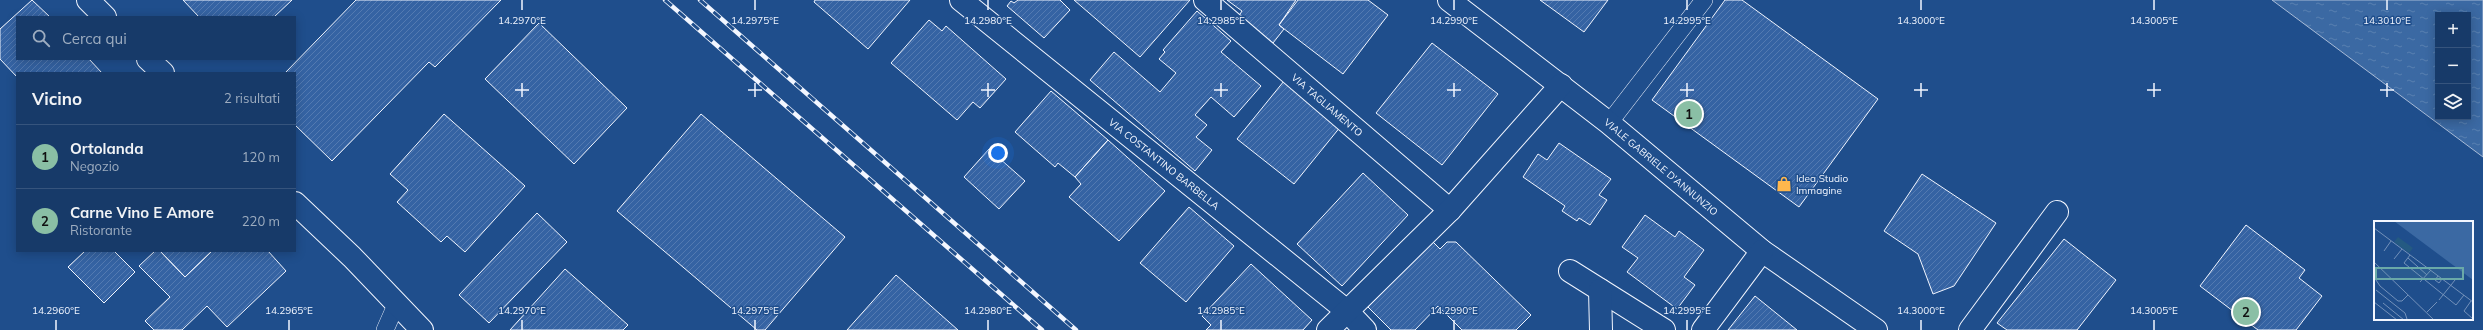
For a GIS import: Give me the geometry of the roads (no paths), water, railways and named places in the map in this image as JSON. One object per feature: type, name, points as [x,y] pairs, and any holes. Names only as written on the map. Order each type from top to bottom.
[{"type":"street","points":[[88,0],[105,16]]},
{"type":"street","name":"VIA COSTANTINO BARBELLA","points":[[961,0],[1347,311],[1365,330]]},
{"type":"street","name":"VIA TAGLIAMENTO","points":[[1205,0],[1450,210]]},
{"type":"street","name":"VIALE GABRIELE D'ANNUNZIO","points":[[1449,0],[1609,123],[1762,251],[1875,330]]},
{"type":"street","points":[[149,60],[162,72]]},
{"type":"street","points":[[1328,330],[1450,210],[1561,85]]},
{"type":"street","points":[[296,204],[352,257],[396,305],[422,330]]},
{"type":"street","points":[[1970,330],[2057,212]]},
{"type":"street","points":[[1703,330],[1762,251]]},
{"type":"street","points":[[1570,271],[1664,330]]},
{"type":"street","points":[[1600,290],[1601,330]]},
{"type":"lane","points":[[1609,123],[1704,0]]},
{"type":"lane","points":[[385,330],[396,305]]},
{"type":"water","points":[[2272,0],[2483,0],[2483,157]]},
{"type":"railway","points":[[665,0],[1042,330]]},
{"type":"railway","points":[[700,0],[1076,330]]},
{"type":"place","name":"Ortolanda","points":[[1689,114]]},
{"type":"place","name":"Idea Studio Immagine","points":[[1784,184]]},
{"type":"place","name":"Carne Vino E Amore","points":[[2246,312]]}]
